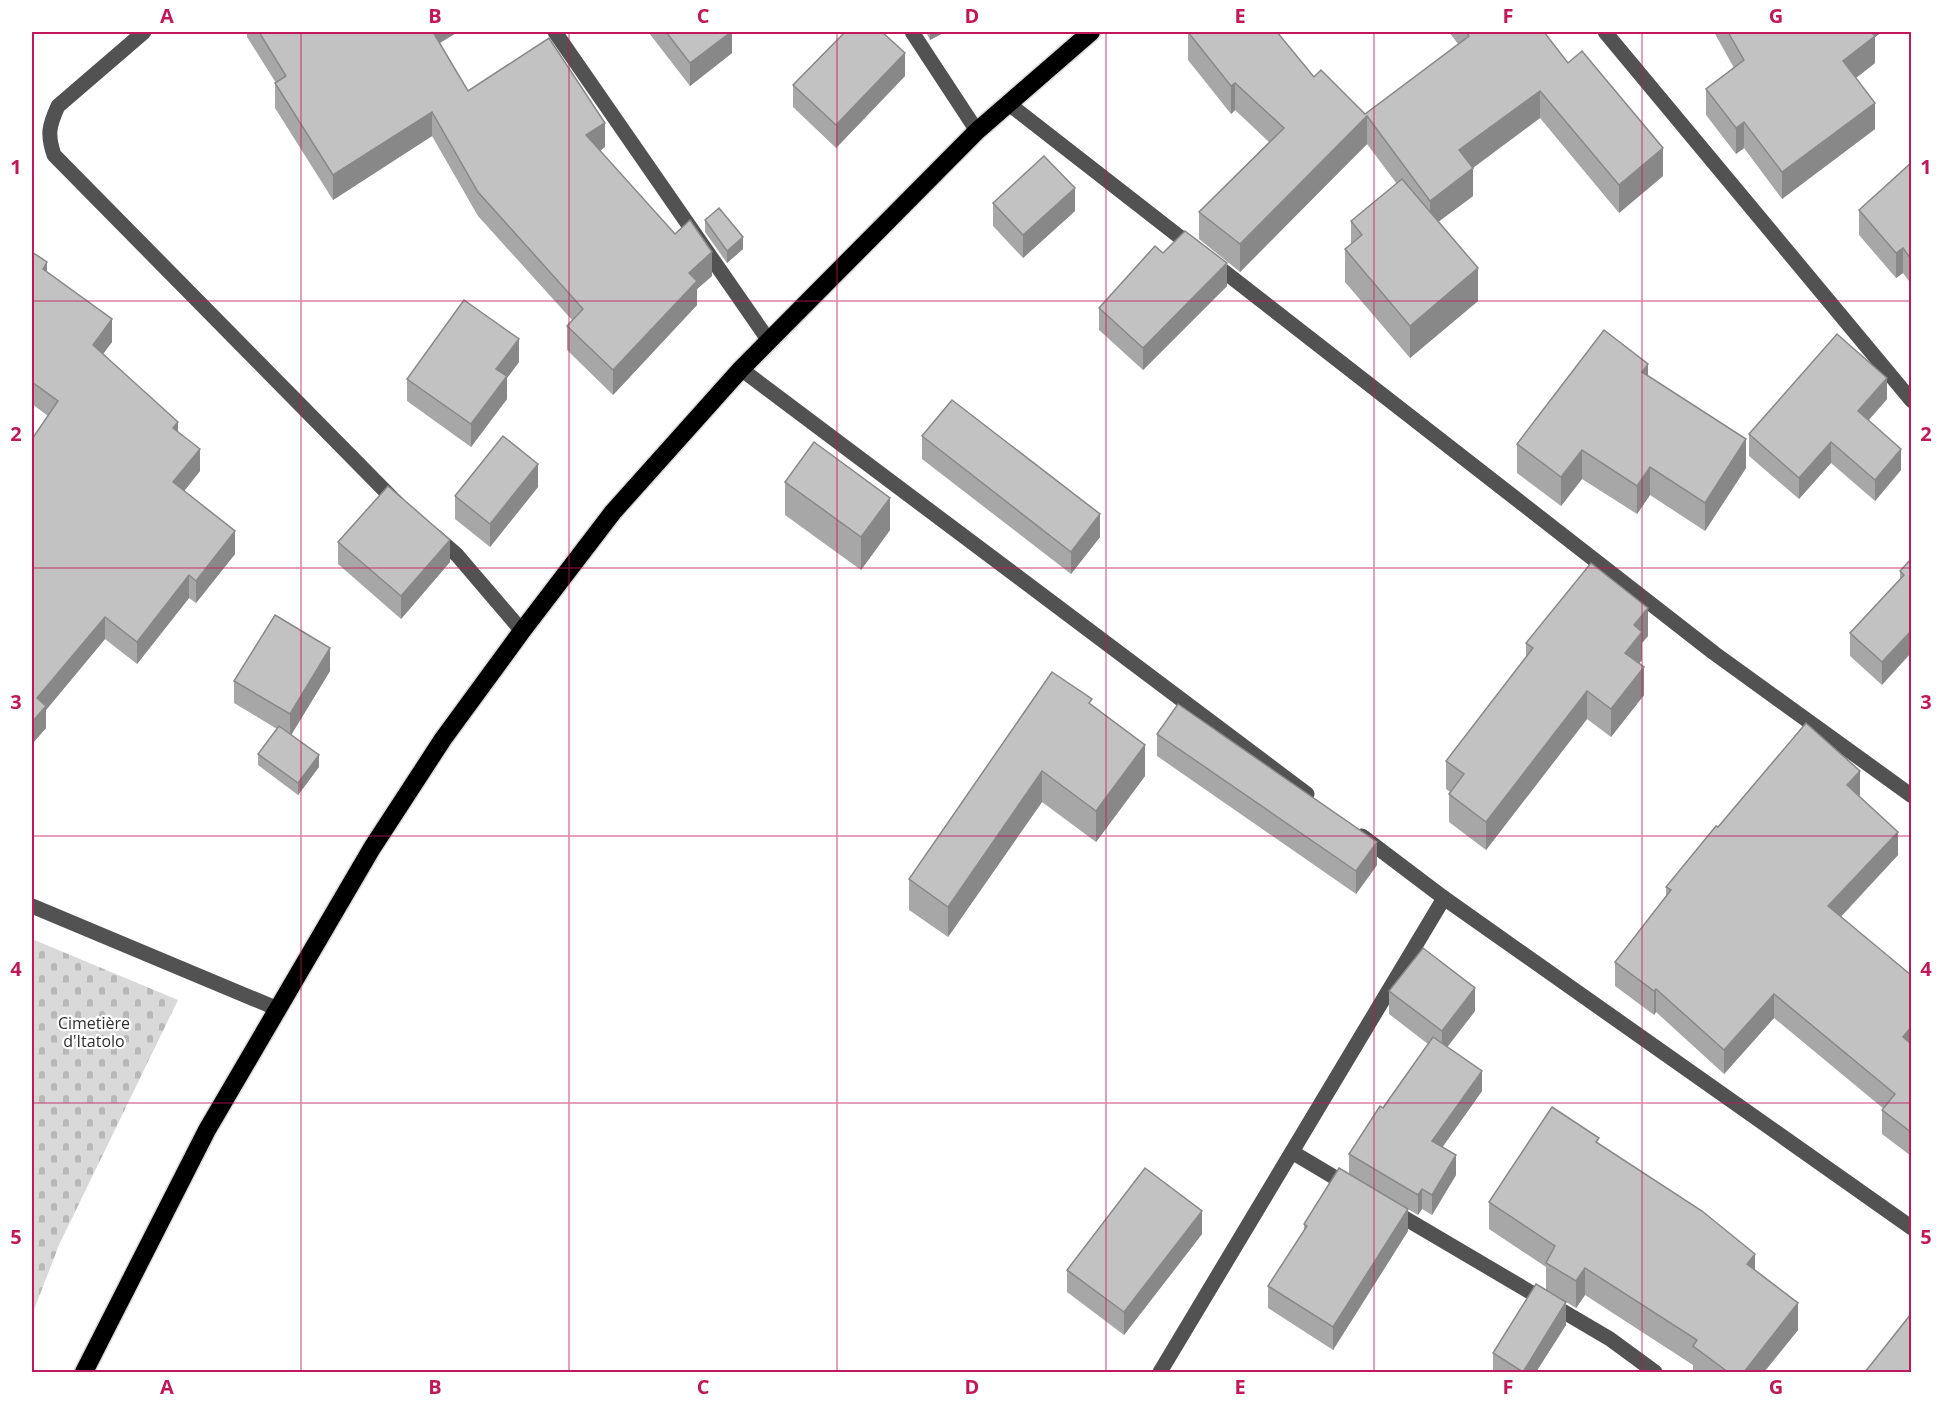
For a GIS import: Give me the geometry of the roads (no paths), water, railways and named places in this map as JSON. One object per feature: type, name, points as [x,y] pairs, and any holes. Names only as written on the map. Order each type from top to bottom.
[{"type":"highway","points":[[84,1372],[207,1130],[372,848],[443,739],[522,631],[613,512],[741,369],[977,131],[1091,32]]},
{"type":"street","points":[[144,32],[58,106],[51,122],[48,138],[54,155],[408,513]]},
{"type":"street","points":[[555,32],[769,341]]},
{"type":"street","points":[[912,32],[977,131]]},
{"type":"street","points":[[1605,32],[1911,401]]},
{"type":"street","points":[[1008,104],[1714,653],[1911,796]]},
{"type":"street","points":[[741,369],[1321,805]]},
{"type":"street","points":[[424,527],[457,555],[522,631]]},
{"type":"street","points":[[1349,826],[1444,898],[1911,1228]]},
{"type":"street","points":[[1160,1372],[1444,898]]},
{"type":"street","points":[[32,906],[278,1009]]},
{"type":"street","points":[[1292,1152],[1610,1339],[1655,1372]]},
{"type":"park label","name":"Cimetière d'Itatolo","points":[[94,1032]]}]
